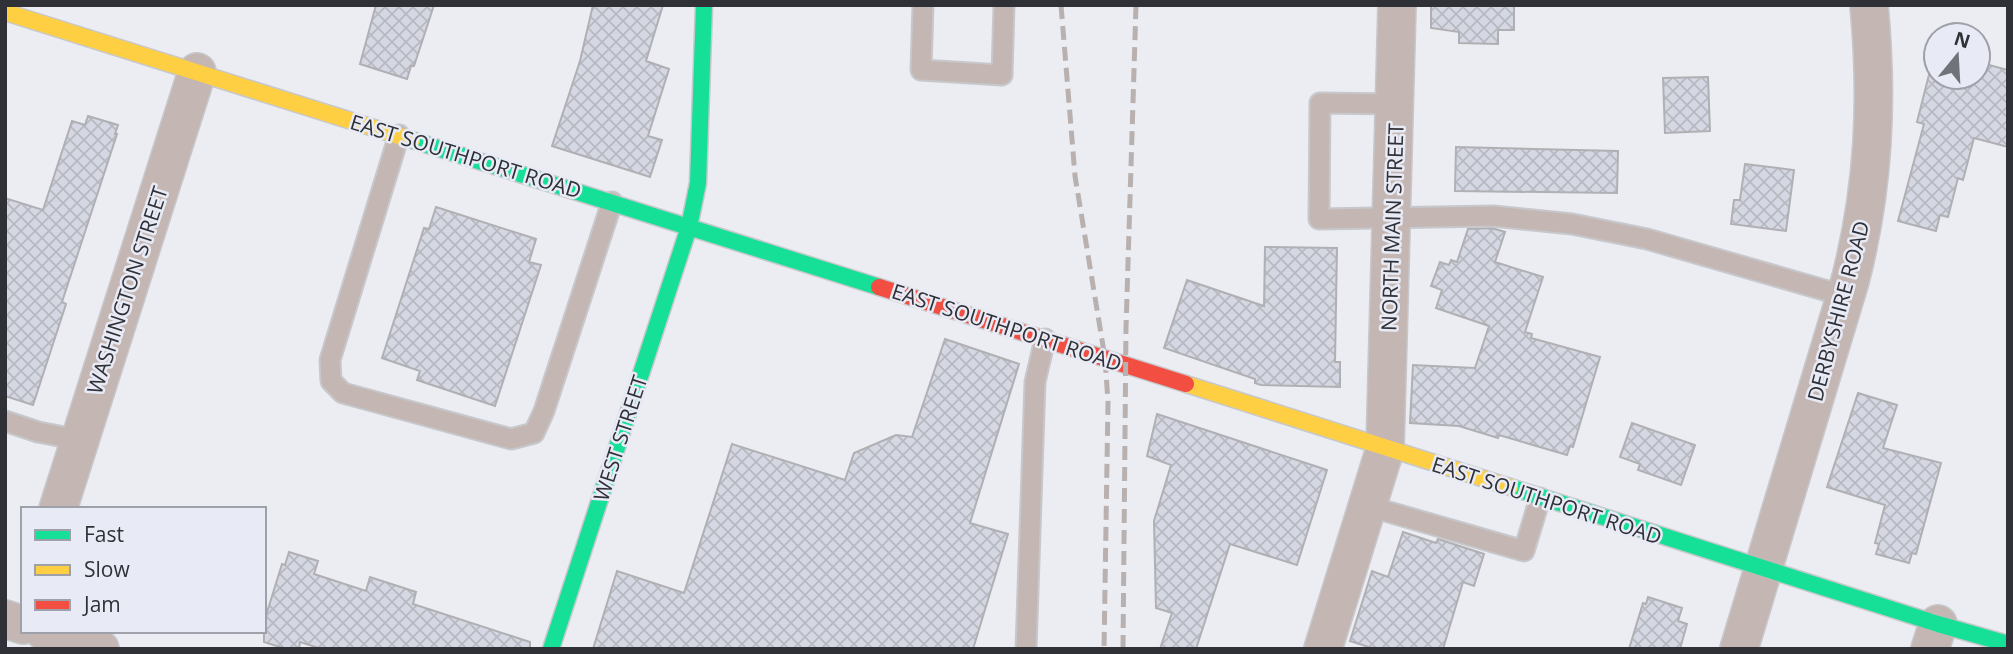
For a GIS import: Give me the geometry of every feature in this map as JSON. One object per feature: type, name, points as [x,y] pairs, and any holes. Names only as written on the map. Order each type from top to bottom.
[{"type":"main road","name":"WEST STREET","points":[[551,649],[689,227],[698,183],[704,5]]},
{"type":"main road","name":"EAST SOUTHPORT ROAD","points":[[5,12],[1763,568],[1934,636],[2008,644]]},
{"type":"street","name":"NORTH MAIN STREET","points":[[1322,649],[1385,449],[1397,5]]},
{"type":"street","name":"DERBYSHIRE ROAD","points":[[1739,649],[1860,238],[1871,165],[1875,82],[1869,5]]},
{"type":"street","name":"WASHINGTON STREET","points":[[59,507],[197,72]]},
{"type":"street","points":[[53,633],[100,649]]},
{"type":"lane","points":[[923,5],[921,70],[1002,75],[1004,5]]},
{"type":"lane","points":[[1395,104],[1320,103],[1319,219],[1493,216],[1572,225],[1647,239],[1845,296]]},
{"type":"lane","points":[[399,135],[330,360],[331,380],[343,393],[511,439],[534,433],[544,411],[612,202]]},
{"type":"lane","points":[[1026,649],[1035,382],[1045,339]]},
{"type":"lane","points":[[5,421],[38,432],[80,440]]},
{"type":"lane","points":[[1367,506],[1524,551],[1540,498]]},
{"type":"building","points":[[376,5],[434,5],[414,66],[411,66],[407,79],[360,64]]},
{"type":"building","points":[[593,5],[663,5],[646,61],[669,69],[648,136],[662,140],[650,177],[552,146],[580,61]]},
{"type":"building","points":[[1431,6],[1514,6],[1514,30],[1498,30],[1498,44],[1459,43],[1459,32],[1431,28]]},
{"type":"building","points":[[1992,66],[2008,70],[2008,147],[1974,138],[1963,180],[1958,178],[1948,217],[1940,215],[1936,231],[1898,221],[1924,124],[1917,122],[1925,91],[1992,91]]},
{"type":"building","points":[[1708,77],[1710,131],[1665,133],[1663,78]]},
{"type":"building","points":[[88,116],[118,125],[117,134],[62,302],[66,304],[33,405],[5,396],[5,198],[43,210],[72,121],[85,125]]},
{"type":"building","points":[[1456,147],[1618,151],[1617,193],[1455,191]]},
{"type":"building","points":[[1745,164],[1794,170],[1786,231],[1731,224],[1734,200],[1740,200]]},
{"type":"building","points":[[436,207],[536,239],[529,262],[541,265],[495,406],[417,380],[420,371],[382,358],[424,228],[429,229]]},
{"type":"building","points":[[1492,228],[1505,232],[1495,262],[1543,277],[1525,332],[1532,334],[1531,338],[1600,357],[1573,447],[1570,446],[1567,455],[1459,426],[1410,423],[1413,365],[1475,368],[1489,326],[1436,308],[1442,290],[1431,286],[1440,262],[1449,265],[1451,260],[1457,262],[1468,229]]},
{"type":"building","points":[[1265,247],[1337,248],[1335,362],[1340,362],[1340,387],[1261,385],[1255,383],[1255,379],[1164,348],[1187,280],[1264,306]]},
{"type":"building","points":[[945,339],[1019,364],[970,523],[1008,534],[973,649],[593,649],[617,571],[684,593],[732,444],[845,480],[854,453],[896,435],[912,437]]},
{"type":"building","points":[[1858,393],[1897,405],[1883,448],[1941,463],[1916,554],[1912,553],[1909,563],[1876,554],[1879,544],[1875,543],[1885,505],[1827,487]]},
{"type":"building","points":[[1157,414],[1327,470],[1297,565],[1230,544],[1196,649],[1160,649],[1172,613],[1156,608],[1154,521],[1171,465],[1147,456]]},
{"type":"building","points":[[1632,423],[1695,445],[1681,485],[1638,470],[1640,464],[1620,457]]},
{"type":"building","points":[[1403,532],[1436,543],[1438,539],[1484,554],[1474,586],[1463,582],[1443,649],[1375,649],[1350,641],[1372,571],[1388,577]]},
{"type":"building","points":[[289,552],[318,561],[314,574],[366,591],[370,577],[416,592],[413,604],[530,642],[530,649],[322,649],[300,642],[299,649],[286,649],[264,642],[266,616],[282,564],[285,565]]},
{"type":"building","points":[[1648,597],[1682,608],[1678,621],[1687,624],[1680,649],[1629,649],[1643,603],[1646,604]]},
{"type":"railway","points":[[1061,5],[1075,176],[1105,358],[1108,402],[1104,649]]},
{"type":"railway","points":[[1123,649],[1126,328],[1136,5]]},
{"type":"traffic: fast","points":[[551,649],[689,227],[698,183],[704,5]]},
{"type":"traffic: fast","points":[[412,140],[879,287]]},
{"type":"traffic: fast","points":[[1510,487],[2008,644]]},
{"type":"traffic: slow","points":[[5,12],[412,140]]},
{"type":"traffic: slow","points":[[1186,384],[1510,487]]},
{"type":"traffic: jam","points":[[879,287],[1186,384]]}]
